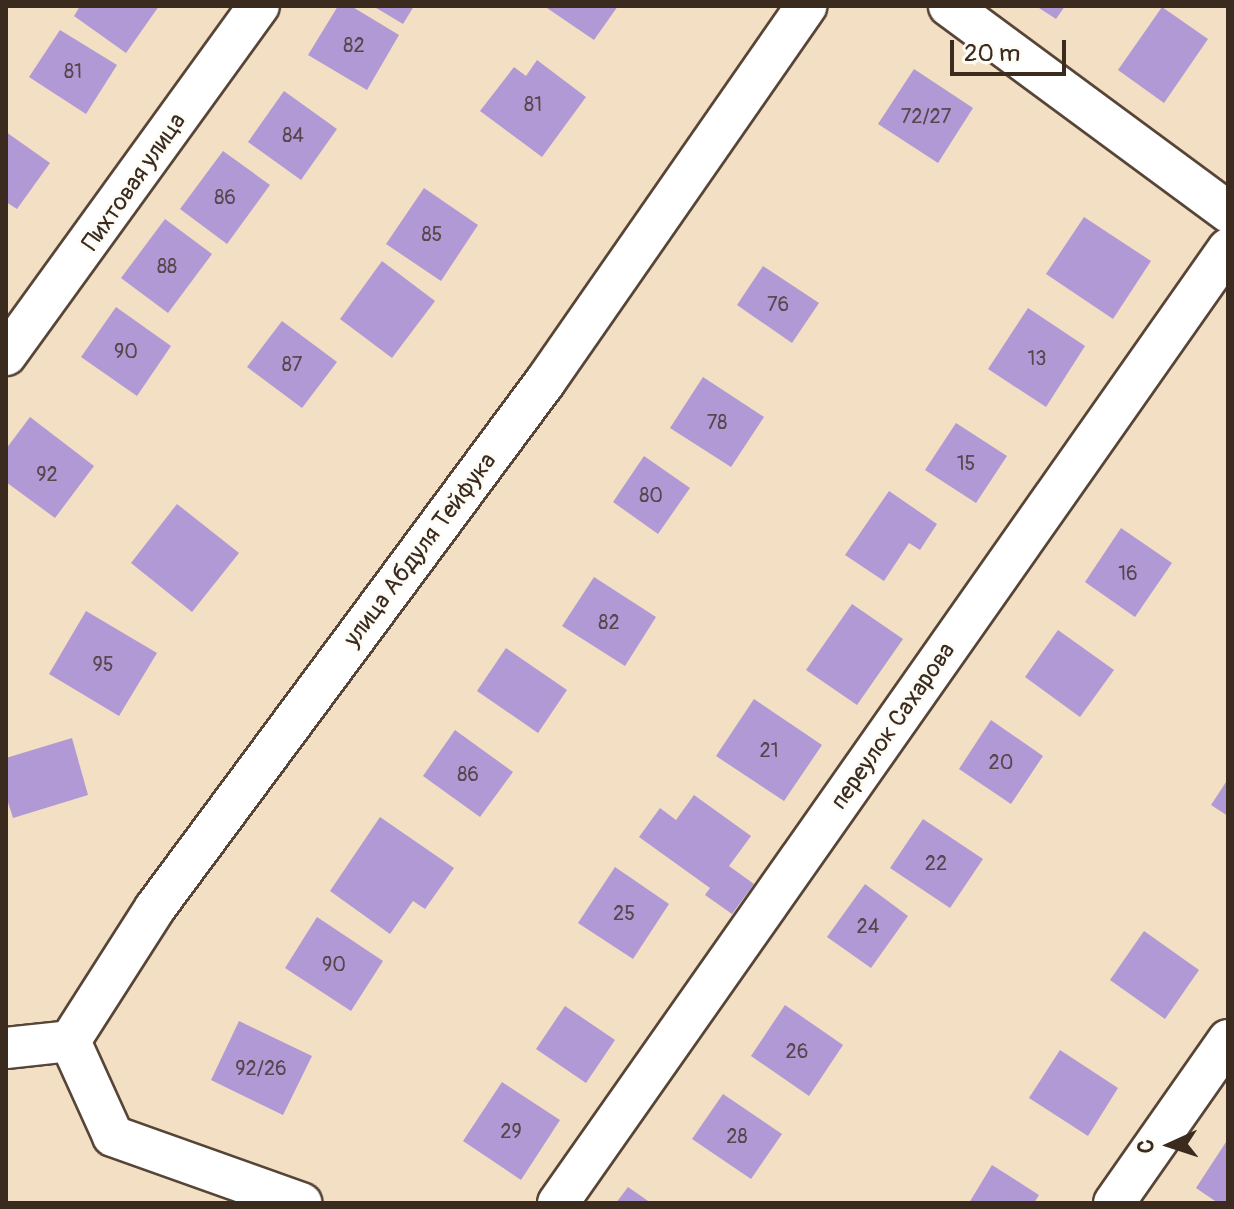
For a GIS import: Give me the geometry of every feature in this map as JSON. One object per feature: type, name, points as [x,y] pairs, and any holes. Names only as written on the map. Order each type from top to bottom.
[{"type":"street","name":"Пихтовая улица","points":[[6,355],[259,6]]},
{"type":"street","name":"улица Абдуля Тейфука","points":[[70,1041],[155,908],[545,382],[806,6]]},
{"type":"street","points":[[949,6],[1228,212]]},
{"type":"street","name":"переулок Сахарова","points":[[558,1203],[1228,249]]},
{"type":"street","points":[[1114,1203],[1228,1040]]},
{"type":"street","points":[[6,1048],[70,1041],[113,1136],[240,1194],[301,1203]]},
{"type":"building","points":[[80,6],[159,6],[126,53],[74,16]]},
{"type":"building","points":[[338,6],[351,6],[399,35],[367,90],[308,55]]},
{"type":"building","points":[[373,6],[414,6],[403,24]]},
{"type":"building","points":[[544,6],[618,6],[594,40]]},
{"type":"building","points":[[1036,6],[1065,6],[1056,19]]},
{"type":"building","points":[[1162,7],[1208,39],[1164,103],[1118,70]]},
{"type":"building","points":[[60,30],[117,65],[86,114],[29,77]]},
{"type":"building","points":[[537,60],[586,97],[542,157],[480,111],[514,67],[526,76]]},
{"type":"building","points":[[914,69],[973,108],[938,163],[878,124]]},
{"type":"building","points":[[284,91],[337,129],[301,180],[248,142]]},
{"type":"building","points":[[6,132],[50,163],[17,209],[6,202]]},
{"type":"building","points":[[223,151],[270,185],[227,244],[180,209]]},
{"type":"building","points":[[424,188],[478,225],[441,281],[386,244]]},
{"type":"building","points":[[1084,217],[1151,261],[1113,319],[1046,274]]},
{"type":"building","points":[[165,219],[212,254],[168,313],[121,278]]},
{"type":"building","points":[[382,261],[435,301],[392,358],[340,319]]},
{"type":"building","points":[[763,266],[819,303],[792,343],[737,305]]},
{"type":"building","points":[[116,307],[171,346],[137,396],[81,357]]},
{"type":"building","points":[[1028,308],[1085,346],[1046,407],[988,369]]},
{"type":"building","points":[[282,321],[337,362],[302,408],[247,367]]},
{"type":"building","points":[[703,377],[764,417],[731,467],[670,428]]},
{"type":"building","points":[[30,417],[94,466],[55,518],[6,482],[6,449]]},
{"type":"building","points":[[956,423],[1007,456],[976,503],[925,470]]},
{"type":"building","points":[[644,456],[690,488],[658,534],[613,502]]},
{"type":"building","points":[[889,491],[937,524],[920,550],[909,543],[884,581],[845,555]]},
{"type":"building","points":[[177,504],[239,553],[192,612],[131,563]]},
{"type":"building","points":[[1121,528],[1172,563],[1135,617],[1085,582]]},
{"type":"building","points":[[594,577],[656,617],[625,666],[562,626]]},
{"type":"building","points":[[852,604],[903,639],[857,705],[806,670]]},
{"type":"building","points":[[86,611],[157,653],[119,716],[49,674]]},
{"type":"building","points":[[1058,630],[1114,670],[1080,717],[1025,677]]},
{"type":"building","points":[[506,648],[567,690],[538,733],[477,691]]},
{"type":"building","points":[[754,699],[822,745],[784,801],[716,756]]},
{"type":"building","points":[[991,720],[1043,756],[1011,804],[959,769]]},
{"type":"building","points":[[455,730],[513,772],[480,817],[423,776]]},
{"type":"building","points":[[72,738],[88,795],[13,818],[6,796],[6,758]]},
{"type":"building","points":[[1228,779],[1228,816],[1211,805]]},
{"type":"building","points":[[694,795],[751,836],[729,866],[754,884],[732,914],[705,895],[710,888],[639,837],[660,808],[676,820]]},
{"type":"building","points":[[380,817],[454,868],[425,909],[413,901],[390,934],[330,891]]},
{"type":"building","points":[[923,819],[983,859],[950,908],[890,868]]},
{"type":"building","points":[[615,867],[669,904],[633,959],[578,923]]},
{"type":"building","points":[[865,884],[908,916],[871,968],[827,937]]},
{"type":"building","points":[[317,917],[383,961],[351,1011],[285,968]]},
{"type":"building","points":[[1144,931],[1199,970],[1165,1019],[1110,980]]},
{"type":"building","points":[[785,1005],[843,1045],[809,1096],[751,1056]]},
{"type":"building","points":[[565,1006],[615,1040],[586,1083],[536,1049]]},
{"type":"building","points":[[239,1021],[312,1056],[283,1115],[211,1080]]},
{"type":"building","points":[[1060,1050],[1118,1088],[1088,1136],[1029,1098]]},
{"type":"building","points":[[502,1082],[560,1120],[521,1180],[463,1141]]},
{"type":"building","points":[[723,1094],[782,1134],[751,1179],[692,1139]]},
{"type":"building","points":[[1228,1139],[1228,1203],[1218,1203],[1196,1188]]},
{"type":"building","points":[[992,1165],[1039,1195],[1034,1203],[969,1203]]},
{"type":"building","points":[[628,1187],[651,1203],[616,1203]]}]
